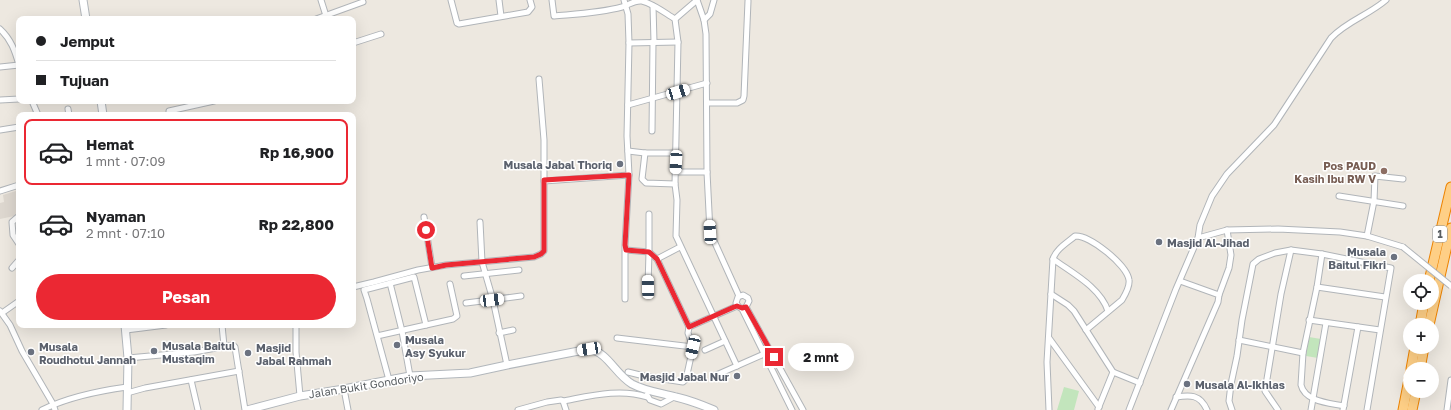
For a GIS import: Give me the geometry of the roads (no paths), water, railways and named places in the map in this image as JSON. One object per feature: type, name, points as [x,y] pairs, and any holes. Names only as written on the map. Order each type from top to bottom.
[{"type":"highway","name":"1","points":[[1431,274],[1451,187]]},
{"type":"highway","name":"1","points":[[1431,318],[1451,228]]},
{"type":"highway","points":[[1403,410],[1405,398]]},
{"type":"highway","points":[[1412,410],[1415,398]]},
{"type":"street","points":[[83,0],[86,16]]},
{"type":"street","points":[[321,0],[327,16]]},
{"type":"street","points":[[451,0],[455,19],[459,24],[529,11],[532,7],[530,0]]},
{"type":"street","points":[[499,0],[501,16]]},
{"type":"street","points":[[552,0],[554,16],[608,11],[625,3],[635,1],[646,2],[675,19]]},
{"type":"street","points":[[675,19],[697,0],[704,20],[706,34],[707,172],[710,232],[739,296]]},
{"type":"street","points":[[704,20],[710,14],[714,0]]},
{"type":"street","points":[[1129,410],[1198,238],[1200,226],[1212,196],[1227,174],[1274,125],[1331,38],[1351,22],[1367,14],[1386,0]]},
{"type":"street","points":[[329,16],[363,2]]},
{"type":"street","points":[[707,103],[737,103],[743,100],[747,65],[748,2]]},
{"type":"street","points":[[625,3],[628,14],[629,43],[629,175],[625,245],[625,299]]},
{"type":"street","points":[[652,131],[654,6]]},
{"type":"street","points":[[675,19],[678,42],[677,153],[675,184],[677,200],[676,236],[737,366]]},
{"type":"street","points":[[0,29],[10,39],[16,54]]},
{"type":"street","points":[[356,42],[381,34]]},
{"type":"street","points":[[629,43],[678,42]]},
{"type":"street","points":[[0,67],[16,65]]},
{"type":"street","points":[[356,286],[446,265],[534,257],[544,251],[544,140],[539,78]]},
{"type":"street","points":[[628,105],[707,83]]},
{"type":"street","points":[[0,100],[16,99]]},
{"type":"street","points":[[169,112],[200,104]]},
{"type":"street","points":[[0,130],[16,127]]},
{"type":"street","points":[[628,151],[644,153],[677,153]]},
{"type":"street","points":[[644,153],[642,179],[646,183],[675,184]]},
{"type":"street","points":[[676,172],[707,172]]},
{"type":"street","points":[[544,180],[629,175]]},
{"type":"street","points":[[1367,236],[1374,201],[1376,176],[1403,179]]},
{"type":"street","points":[[0,191],[16,186]]},
{"type":"street","points":[[1339,196],[1403,206]]},
{"type":"street","points":[[648,287],[649,214]]},
{"type":"street","points":[[424,217],[432,268]]},
{"type":"street","points":[[16,219],[12,222],[13,235],[16,240]]},
{"type":"street","points":[[480,222],[482,262],[507,365]]},
{"type":"street","points":[[1198,238],[1227,230],[1340,232],[1367,236],[1403,247],[1451,286]]},
{"type":"street","points":[[1172,410],[1176,397],[1218,302],[1219,295],[1229,268],[1231,255],[1227,230]]},
{"type":"street","points":[[1049,410],[1047,362],[1050,338],[1053,259],[1056,252],[1075,236],[1085,238],[1103,249],[1118,263],[1129,280],[1122,300],[1086,330]]},
{"type":"street","points":[[657,259],[680,247]]},
{"type":"street","points":[[626,250],[649,252],[657,259],[689,327],[688,333],[693,347],[686,379],[683,382],[628,372]]},
{"type":"street","points":[[1278,410],[1265,391],[1281,294],[1291,250]]},
{"type":"street","points":[[1232,410],[1229,401],[1251,270],[1254,262],[1259,259],[1275,253],[1291,250],[1322,254],[1389,267],[1391,270],[1385,297],[1367,410]]},
{"type":"street","points":[[1322,254],[1317,287],[1303,353],[1300,380],[1302,390],[1313,399],[1344,408],[1358,327]]},
{"type":"street","points":[[1053,259],[1084,281],[1096,292],[1105,302],[1108,311]]},
{"type":"street","points":[[12,268],[16,263]]},
{"type":"street","points":[[464,276],[519,270]]},
{"type":"street","points":[[388,380],[364,290],[414,277],[426,325]]},
{"type":"street","points":[[1180,281],[1219,295]]},
{"type":"street","points":[[390,283],[402,331],[410,376]]},
{"type":"street","points":[[377,336],[453,319],[457,316],[450,284]]},
{"type":"street","points":[[1317,287],[1385,297]]},
{"type":"street","points":[[1052,294],[1074,311],[1113,372],[1140,384]]},
{"type":"street","points":[[466,303],[521,296]]},
{"type":"street","points":[[739,296],[736,300],[742,307],[802,410]]},
{"type":"street","points":[[689,327],[713,316],[748,304],[748,298],[739,296]]},
{"type":"street","points":[[16,303],[1,312],[10,325],[22,351],[54,407]]},
{"type":"street","points":[[742,307],[792,410]]},
{"type":"street","points":[[1309,320],[1380,330]]},
{"type":"street","points":[[1311,410],[1326,323]]},
{"type":"street","points":[[126,328],[128,358],[127,410]]},
{"type":"street","points":[[222,328],[224,346]]},
{"type":"street","points":[[296,328],[296,352],[300,396]]},
{"type":"street","points":[[499,333],[512,330]]},
{"type":"street","points":[[618,338],[693,347]]},
{"type":"street","points":[[1050,338],[1098,409]]},
{"type":"street","points":[[1239,340],[1272,348],[1303,353]]},
{"type":"street","points":[[705,350],[725,341]]},
{"type":"street","points":[[128,358],[194,352],[233,345],[235,346],[246,410]]},
{"type":"street","name":"Jalan Bukit Gondoriyo","points":[[246,410],[300,396],[410,376],[470,373],[583,350],[596,350],[601,353],[624,378],[647,394],[685,399],[714,410]]},
{"type":"street","points":[[714,376],[764,354]]},
{"type":"street","points":[[42,410],[54,407],[60,401],[107,390],[127,390],[239,371]]},
{"type":"street","points":[[1098,409],[1113,372]]},
{"type":"street","points":[[191,380],[198,410]]},
{"type":"street","points":[[1447,410],[1451,380]]},
{"type":"street","points":[[344,389],[348,410]]},
{"type":"street","points":[[518,410],[547,402],[561,400],[563,401],[619,393],[647,394]]},
{"type":"street","points":[[1176,397],[1192,395],[1200,400],[1207,410]]},
{"type":"street","points":[[563,401],[566,410]]},
{"type":"place","name":"Musala Jabal Thoriq","points":[[620,164]]},
{"type":"place","name":"Pos PAUD Kasih Ibu RW V","points":[[1384,171]]},
{"type":"place","name":"Masjid Al-Jihad","points":[[1159,242]]},
{"type":"place","name":"Musala Baitul Fikri","points":[[1394,257]]},
{"type":"place","name":"Musala Asy Syukur","points":[[397,345]]},
{"type":"place","name":"Musala Baitul Mustaqim","points":[[154,351]]},
{"type":"place","name":"Musala Roudhotul Jannah","points":[[31,352]]},
{"type":"place","name":"Masjid Jabal Rahmah","points":[[248,353]]},
{"type":"place","name":"Masjid Jabal Nur","points":[[737,376]]},
{"type":"place","name":"Musala Al-Ikhlas","points":[[1187,384]]}]
